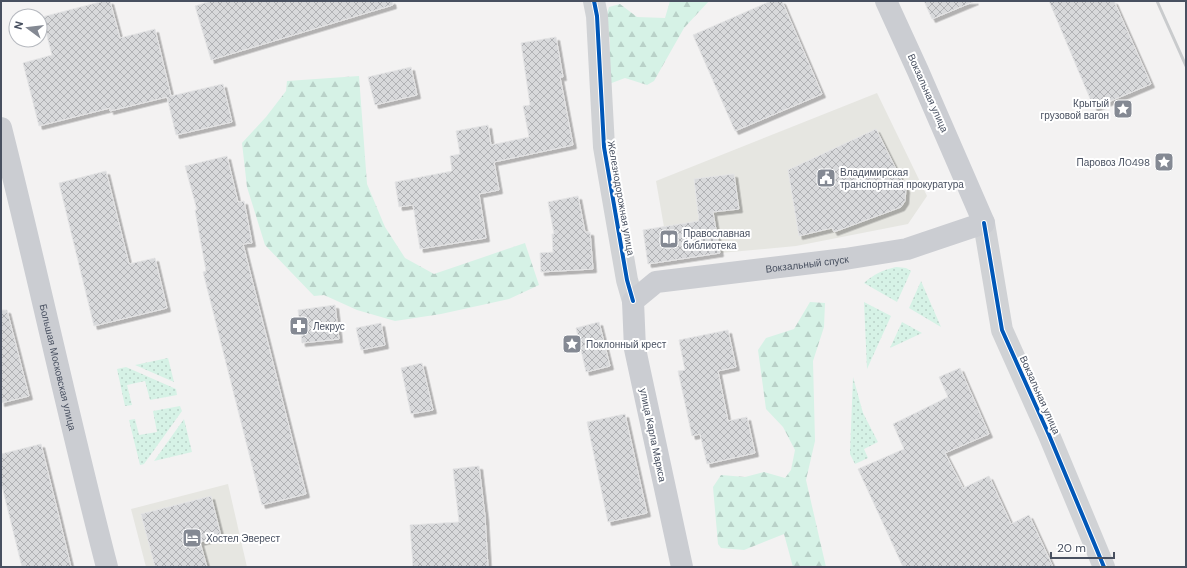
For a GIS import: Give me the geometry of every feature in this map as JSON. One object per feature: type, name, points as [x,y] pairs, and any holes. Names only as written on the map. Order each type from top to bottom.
[{"type":"main road","name":"Вокзальная улица","points":[[886,1],[912,56],[984,223]]},
{"type":"main road","name":"Большая Московская улица","points":[[1,128],[6,168],[49,330],[107,567]]},
{"type":"main road","name":"Вокзальный спуск","points":[[633,301],[656,282],[907,249],[984,223]]},
{"type":"main road","name":"улица Карла Маркса","points":[[633,301],[635,349],[682,567]]},
{"type":"street","name":"Железнодорожная улица","points":[[594,1],[597,16],[604,147],[627,280],[633,301]]},
{"type":"street","name":"Вокзальная улица","points":[[984,223],[1002,330],[1049,435],[1104,567]]},
{"type":"shaded area","points":[[877,93],[927,196],[908,224],[796,246],[720,253],[714,219],[664,227],[656,181]]},
{"type":"shaded area","points":[[228,484],[247,567],[146,567],[131,509]]},
{"type":"green space","points":[[670,1],[709,1],[684,28],[654,81],[647,85],[625,78],[609,84],[610,41],[606,17],[609,7],[620,4],[637,17],[665,18]]},
{"type":"green space","points":[[359,76],[367,184],[385,227],[405,258],[434,274],[525,243],[539,285],[509,299],[441,314],[395,321],[357,310],[324,295],[314,296],[265,245],[247,187],[242,143],[266,117],[286,91],[287,81]]},
{"type":"green space","points":[[896,267],[906,268],[911,271],[897,302],[864,283],[879,273]]},
{"type":"green space","points":[[921,281],[941,327],[909,308]]},
{"type":"green space","points":[[810,302],[825,303],[824,327],[813,361],[815,441],[806,480],[826,567],[793,567],[784,534],[744,550],[721,548],[718,544],[713,487],[721,475],[745,477],[764,472],[785,478],[791,470],[795,450],[783,427],[766,409],[758,350],[766,338],[794,329]]},
{"type":"green space","points":[[864,302],[891,316],[867,369]]},
{"type":"green space","points":[[902,322],[922,333],[890,348]]},
{"type":"green space","points":[[168,358],[174,382],[135,365]]},
{"type":"green space","points":[[126,367],[176,389],[177,395],[150,400],[145,381],[127,385],[132,405],[125,406],[117,369]]},
{"type":"green space","points":[[853,377],[863,413],[878,442],[864,449],[868,458],[855,464],[850,454]]},
{"type":"green space","points":[[180,406],[182,411],[144,464],[140,465],[129,420],[135,419],[139,435],[157,432],[153,411]]},
{"type":"green space","points":[[184,419],[192,452],[154,461]]},
{"type":"building","points":[[104,1],[110,1],[120,38],[155,29],[171,96],[223,84],[232,122],[176,135],[167,97],[110,111],[110,108],[39,126],[23,63],[52,55],[48,40],[48,15]]},
{"type":"building","points":[[211,1],[392,1],[393,5],[211,60],[195,6]]},
{"type":"building","points":[[771,1],[782,1],[822,94],[735,131],[693,35]]},
{"type":"building","points":[[924,1],[975,1],[932,19]]},
{"type":"building","points":[[1049,1],[1114,1],[1151,84],[1094,108]]},
{"type":"building","points":[[556,37],[563,77],[560,77],[573,145],[494,162],[499,190],[479,194],[486,238],[420,249],[413,205],[399,207],[395,182],[452,171],[450,156],[460,154],[456,131],[488,125],[491,145],[529,137],[523,106],[530,105],[521,43]]},
{"type":"building","points":[[411,67],[417,95],[375,105],[368,77]]},
{"type":"building","points":[[876,129],[906,189],[905,201],[901,207],[834,232],[832,228],[799,236],[788,170]]},
{"type":"building","points":[[227,156],[238,202],[244,201],[252,243],[243,244],[306,494],[262,505],[203,272],[206,271],[195,210],[197,210],[185,166]]},
{"type":"building","points":[[106,171],[129,264],[155,258],[167,308],[94,326],[59,183]]},
{"type":"building","points":[[734,174],[739,209],[713,212],[720,253],[648,264],[643,230],[699,221],[694,179]]},
{"type":"building","points":[[578,196],[585,232],[590,232],[593,269],[541,272],[540,253],[553,252],[552,234],[554,234],[548,202]]},
{"type":"building","points":[[335,305],[339,339],[302,343],[298,310]]},
{"type":"building","points":[[1,310],[7,310],[29,396],[1,403]]},
{"type":"building","points":[[599,322],[610,366],[586,372],[576,328]]},
{"type":"building","points":[[381,323],[385,345],[361,350],[356,328]]},
{"type":"building","points":[[728,330],[736,367],[718,371],[728,421],[747,417],[755,453],[707,464],[700,434],[692,436],[678,371],[685,370],[679,340]]},
{"type":"building","points":[[422,363],[433,410],[411,414],[401,368]]},
{"type":"building","points":[[960,368],[989,434],[945,453],[963,488],[989,476],[1011,524],[1029,515],[1053,567],[903,567],[858,469],[904,449],[893,424],[948,397],[939,377]]},
{"type":"building","points":[[625,414],[647,513],[608,522],[587,422]]},
{"type":"building","points":[[41,444],[71,567],[22,567],[1,482],[1,454]]},
{"type":"building","points":[[479,466],[485,516],[488,567],[413,567],[410,525],[459,522],[453,469]]},
{"type":"building","points":[[211,496],[221,536],[200,542],[207,567],[155,567],[141,514]]},
{"type":"railway","points":[[1157,1],[1186,66]]},
{"type":"cycle path","points":[[594,1],[597,16],[604,147],[627,280],[633,301]]},
{"type":"cycle path","points":[[984,223],[1002,330],[1049,435],[1104,567]]},
{"type":"place","name":"Крытый грузовой вагон","points":[[1123,109]]},
{"type":"place","name":"Паровоз Л0498","points":[[1164,162]]},
{"type":"place","name":"Владимирская транспортная прокуратура","points":[[826,178]]},
{"type":"place","name":"Православная библиотека","points":[[669,239]]},
{"type":"place","name":"Лекрус","points":[[299,326]]},
{"type":"place","name":"Поклонный крест","points":[[572,344]]},
{"type":"place","name":"Хостел Эверест","points":[[192,538]]}]
